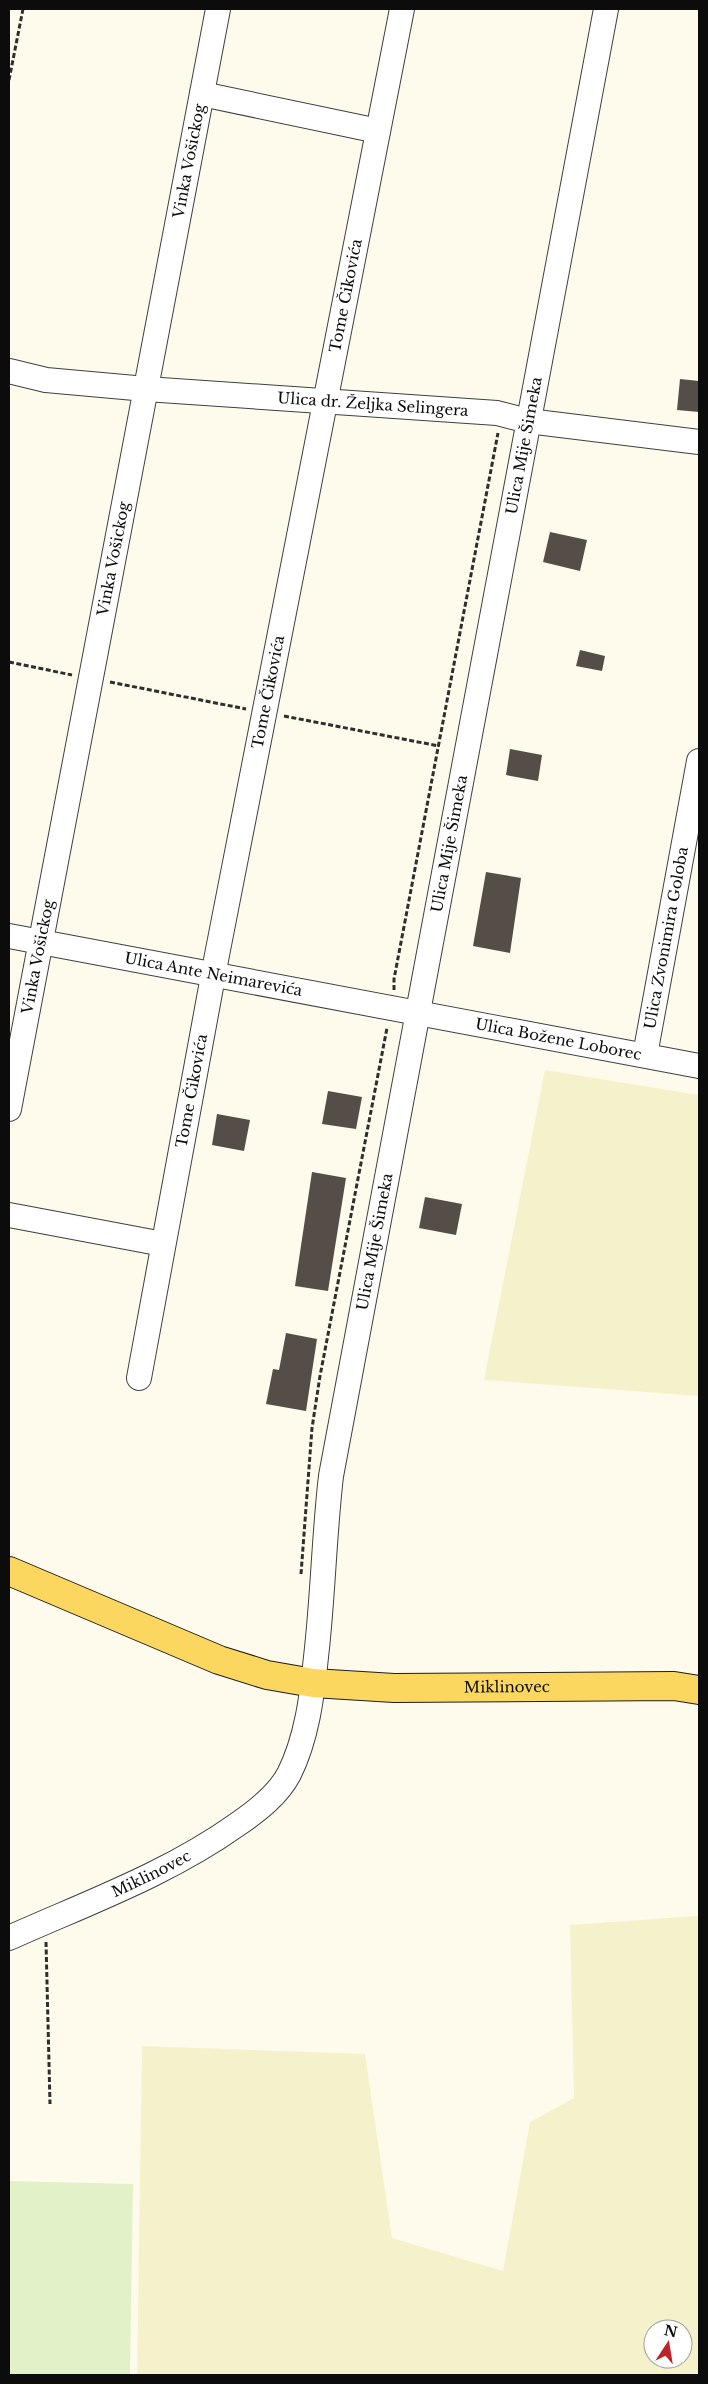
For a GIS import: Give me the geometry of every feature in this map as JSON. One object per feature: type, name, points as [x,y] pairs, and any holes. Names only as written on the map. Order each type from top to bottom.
[{"type":"main road","name":"Miklinovec","points":[[9,1571],[219,1660],[266,1675],[313,1683],[394,1688],[674,1686],[699,1690]]},
{"type":"street","name":"Vinka Vošickog","points":[[9,1109],[218,9]]},
{"type":"street","name":"Tome Čikovića","points":[[138,1378],[214,975],[402,9]]},
{"type":"street","name":"Ulica Mije Šimeka","points":[[313,1683],[331,1476],[606,9]]},
{"type":"street","points":[[202,94],[378,131]]},
{"type":"street","name":"Ulica dr. Željka Selingera","points":[[9,371],[46,380],[146,389],[497,413],[528,421],[699,442]]},
{"type":"street","name":"Ulica dr. Željka Selingera","points":[[9,384],[46,380]]},
{"type":"street","name":"Ulica Zvonimira Goloba","points":[[645,1055],[691,850],[699,761]]},
{"type":"street","name":"Ulica Ante Neimarevića","points":[[9,936],[417,1013]]},
{"type":"street","name":"Ulica Božene Loborec","points":[[417,1013],[699,1066]]},
{"type":"street","points":[[9,1215],[163,1244]]},
{"type":"street","name":"Miklinovec","points":[[9,1938],[110,1894],[188,1856],[256,1812],[275,1793],[289,1775],[304,1733],[313,1683]]},
{"type":"path","points":[[9,80],[23,9]]},
{"type":"path","points":[[302,1583],[301,1565],[312,1428],[320,1376],[391,1008],[394,979],[498,430]]},
{"type":"path","points":[[9,662],[439,746]]},
{"type":"path","points":[[45,1921],[50,2104]]},
{"type":"shaded area","points":[[545,1070],[699,1095],[699,1396],[484,1380]]},
{"type":"shaded area","points":[[699,1917],[699,2375],[137,2375],[142,2046],[365,2054],[392,2238],[503,2271],[530,2122],[574,2098],[570,1925]]},
{"type":"green space","points":[[9,2181],[133,2184],[130,2375],[9,2375]]},
{"type":"building","points":[[680,379],[699,381],[699,412],[677,410]]},
{"type":"building","points":[[550,532],[587,540],[580,571],[543,562]]},
{"type":"building","points":[[580,650],[605,656],[602,671],[576,666]]},
{"type":"building","points":[[510,749],[542,755],[538,781],[506,775]]},
{"type":"building","points":[[486,872],[521,878],[510,953],[473,946]]},
{"type":"building","points":[[328,1091],[362,1097],[356,1129],[322,1124]]},
{"type":"building","points":[[217,1114],[250,1120],[244,1151],[212,1145]]},
{"type":"building","points":[[312,1172],[346,1178],[328,1291],[295,1286]]},
{"type":"building","points":[[425,1197],[462,1204],[456,1235],[419,1228]]},
{"type":"building","points":[[286,1333],[317,1339],[306,1411],[266,1404],[273,1369],[279,1370]]}]
